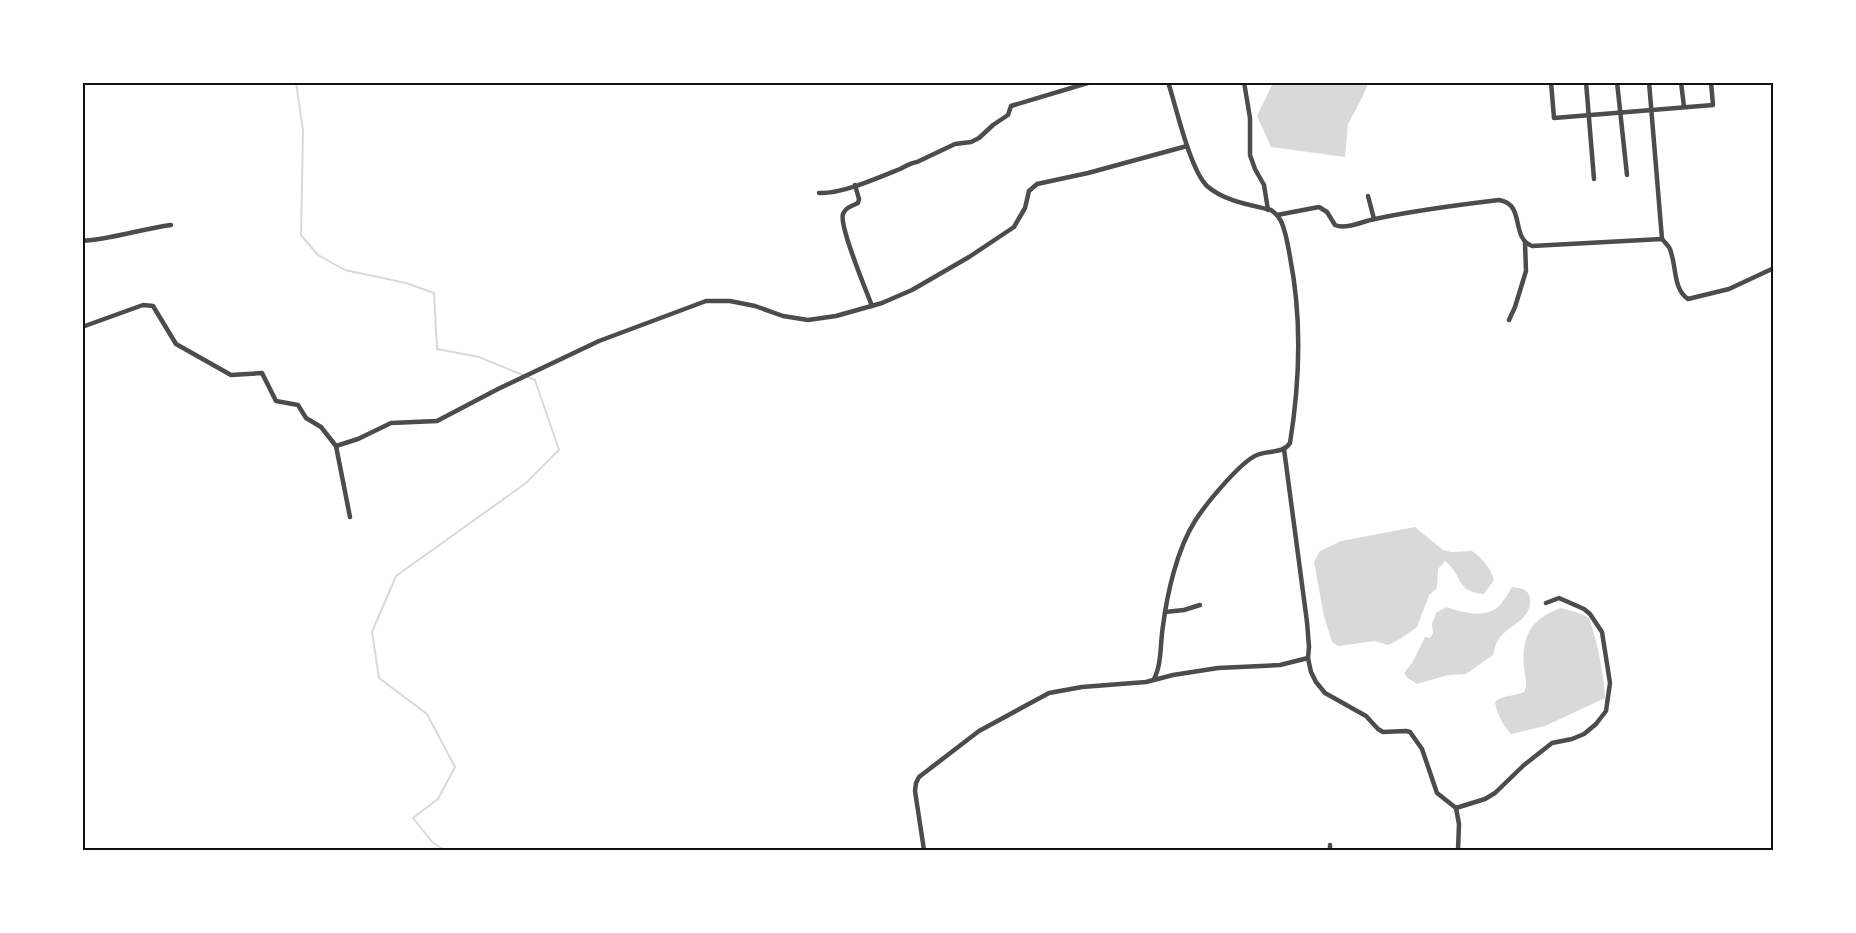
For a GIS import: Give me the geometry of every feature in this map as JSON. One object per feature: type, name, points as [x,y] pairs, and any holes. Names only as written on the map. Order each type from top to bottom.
[{"type":"street","points":[[819,194],[838,192],[917,162],[955,144],[971,142],[1008,115],[1010,108],[1014,105],[1091,82]]},
{"type":"street","points":[[1154,680],[1158,672],[1165,612],[1182,547],[1195,522],[1216,492],[1254,456],[1284,449],[1290,443],[1299,331],[1292,265],[1284,226],[1278,215],[1230,199],[1208,187],[1187,146],[1168,82]]},
{"type":"street","points":[[1244,82],[1250,118],[1250,155],[1264,186],[1268,210]]},
{"type":"street","points":[[1551,82],[1554,118],[1713,105],[1711,82]]},
{"type":"street","points":[[1586,82],[1594,179]]},
{"type":"street","points":[[1617,82],[1626,175]]},
{"type":"street","points":[[1649,82],[1662,239],[1668,246],[1683,296],[1688,299],[1730,289],[1773,268]]},
{"type":"street","points":[[1681,82],[1684,107]]},
{"type":"street","points":[[336,447],[391,423],[437,421],[599,341],[706,301],[730,301],[755,306],[783,316],[808,320],[836,316],[872,306],[912,290],[969,257],[1014,227],[1025,208],[1029,191],[1037,184],[1088,173],[1187,146]]},
{"type":"street","points":[[855,185],[858,203],[846,208],[842,217],[846,239],[872,306]]},
{"type":"street","points":[[1368,196],[1374,219]]},
{"type":"street","points":[[1278,215],[1319,207],[1327,212],[1335,225],[1341,227],[1442,207],[1499,200],[1507,201],[1512,205],[1522,237],[1532,246],[1662,239]]},
{"type":"street","points":[[82,241],[171,225]]},
{"type":"street","points":[[1509,320],[1526,271],[1526,243]]},
{"type":"street","points":[[82,327],[143,305],[153,306],[176,344],[210,361],[231,375],[262,373],[276,401],[298,405],[306,418],[321,427],[336,447],[350,517]]},
{"type":"street","points":[[1284,449],[1307,622],[1308,658],[1311,672],[1325,693],[1366,717],[1378,729],[1383,732],[1406,731],[1416,737],[1437,793],[1455,807],[1459,824],[1458,850]]},
{"type":"street","points":[[1455,807],[1485,799],[1495,793],[1524,765],[1552,743],[1584,734],[1606,711],[1610,683],[1602,632],[1584,609],[1559,597],[1546,603]]},
{"type":"street","points":[[1165,612],[1200,605]]},
{"type":"street","points":[[924,850],[915,791],[919,777],[979,731],[1049,693],[1092,686],[1146,682],[1218,668],[1280,664],[1308,658]]},
{"type":"shaded area","points":[[1273,83],[1368,83],[1348,124],[1345,157],[1271,147],[1257,116]]},
{"type":"shaded area","points":[[1415,527],[1443,550],[1472,551],[1480,557],[1494,580],[1484,594],[1475,593],[1464,587],[1445,561],[1438,569],[1437,588],[1429,595],[1417,627],[1388,645],[1375,641],[1338,646],[1332,642],[1324,616],[1314,562],[1320,551],[1341,541]]},
{"type":"shaded area","points":[[1512,587],[1528,593],[1529,607],[1523,618],[1501,636],[1493,655],[1466,674],[1448,675],[1417,684],[1408,678],[1404,673],[1412,663],[1425,637],[1430,638],[1433,633],[1432,624],[1436,613],[1446,607],[1479,614],[1492,611],[1502,603]]},
{"type":"shaded area","points":[[1561,608],[1589,618],[1600,657],[1605,698],[1545,726],[1511,734],[1501,720],[1495,702],[1524,692],[1526,683],[1523,657],[1526,638],[1535,623],[1542,617]]},
{"type":"waterway","points":[[296,82],[303,131],[301,235],[318,255],[345,270],[406,283],[434,293],[437,349],[479,357],[535,380],[559,450],[526,483],[396,576],[372,632],[379,678],[427,714],[455,767],[438,799],[413,818],[433,843],[445,850]]}]
